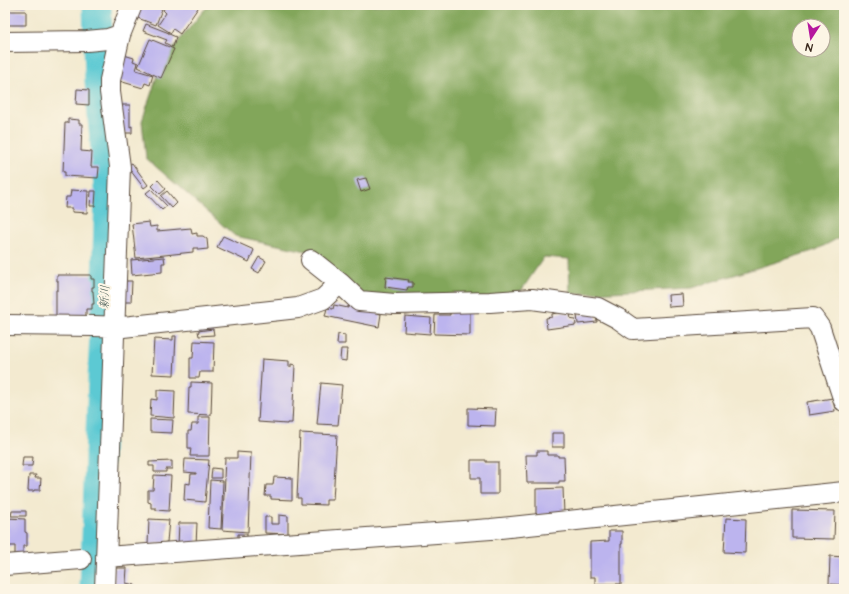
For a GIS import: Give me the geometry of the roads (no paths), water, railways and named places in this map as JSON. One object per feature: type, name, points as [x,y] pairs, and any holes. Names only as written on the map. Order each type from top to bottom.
[{"type":"street","points":[[105,589],[120,167],[110,92],[110,80],[114,37],[132,5]]},
{"type":"street","points":[[5,42],[87,41],[114,37]]},
{"type":"street","points":[[311,260],[340,283],[359,301],[403,304],[490,302],[532,299],[598,308],[619,319],[633,329],[812,318],[820,328],[844,401]]},
{"type":"street","points":[[5,325],[123,327],[298,308],[323,299],[340,283]]},
{"type":"street","points":[[106,557],[491,529],[844,492]]},
{"type":"street","points":[[5,565],[81,559]]},
{"type":"waterway","name":"新川","points":[[94,589],[109,199],[99,80],[97,5]]}]
